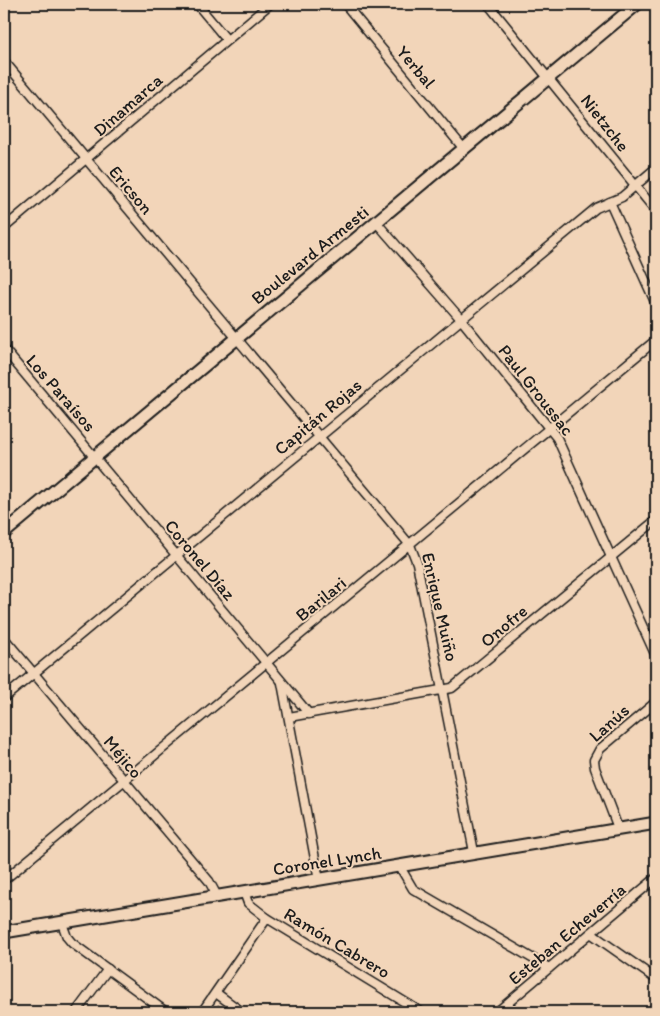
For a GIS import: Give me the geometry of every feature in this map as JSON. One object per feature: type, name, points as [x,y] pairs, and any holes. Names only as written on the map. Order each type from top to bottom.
[{"type":"main road","name":"Boulevard Armesti","points":[[4,533],[637,4]]},
{"type":"main road","name":"Coronel Lynch","points":[[4,932],[656,823]]},
{"type":"street","points":[[197,4],[227,40]]},
{"type":"street","name":"Dinamarca","points":[[4,228],[270,4]]},
{"type":"street","name":"Yerbal","points":[[344,4],[464,149]]},
{"type":"street","name":"Nietzche","points":[[488,4],[656,211]]},
{"type":"street","name":"Ericson","points":[[4,61],[236,339]]},
{"type":"street","name":"Capitán Rojas","points":[[4,698],[460,318],[596,208],[622,197],[656,168]]},
{"type":"street","points":[[610,202],[656,304]]},
{"type":"street","name":"Paul Groussac","points":[[377,223],[460,318],[550,426],[561,444],[656,656]]},
{"type":"street","name":"Enrique Muiño","points":[[236,339],[410,545],[418,563],[474,852]]},
{"type":"street","name":"Barilari","points":[[4,880],[656,340]]},
{"type":"street","name":"Los Paraísos","points":[[4,349],[96,457]]},
{"type":"street","name":"Coronel Díaz","points":[[96,457],[308,714]]},
{"type":"street","name":"Onofre","points":[[290,717],[444,691],[458,684],[656,520]]},
{"type":"street","name":"Méjico","points":[[4,638],[209,881],[217,896]]},
{"type":"street","name":"Coronel Díaz","points":[[282,682],[319,880]]},
{"type":"street","name":"Lanús","points":[[618,828],[594,768],[594,760],[600,749],[656,702]]},
{"type":"street","points":[[400,867],[413,889],[549,968]]},
{"type":"street","name":"Esteban Echeverría","points":[[497,1012],[592,934],[656,878]]},
{"type":"street","name":"Ramón Cabrero","points":[[244,892],[248,903],[267,918],[421,1012]]},
{"type":"street","points":[[202,1012],[267,918]]},
{"type":"street","points":[[62,923],[67,938],[166,1012]]},
{"type":"street","points":[[592,934],[656,980]]},
{"type":"street","points":[[76,1012],[108,969]]},
{"type":"street","points":[[216,993],[242,1012]]}]
